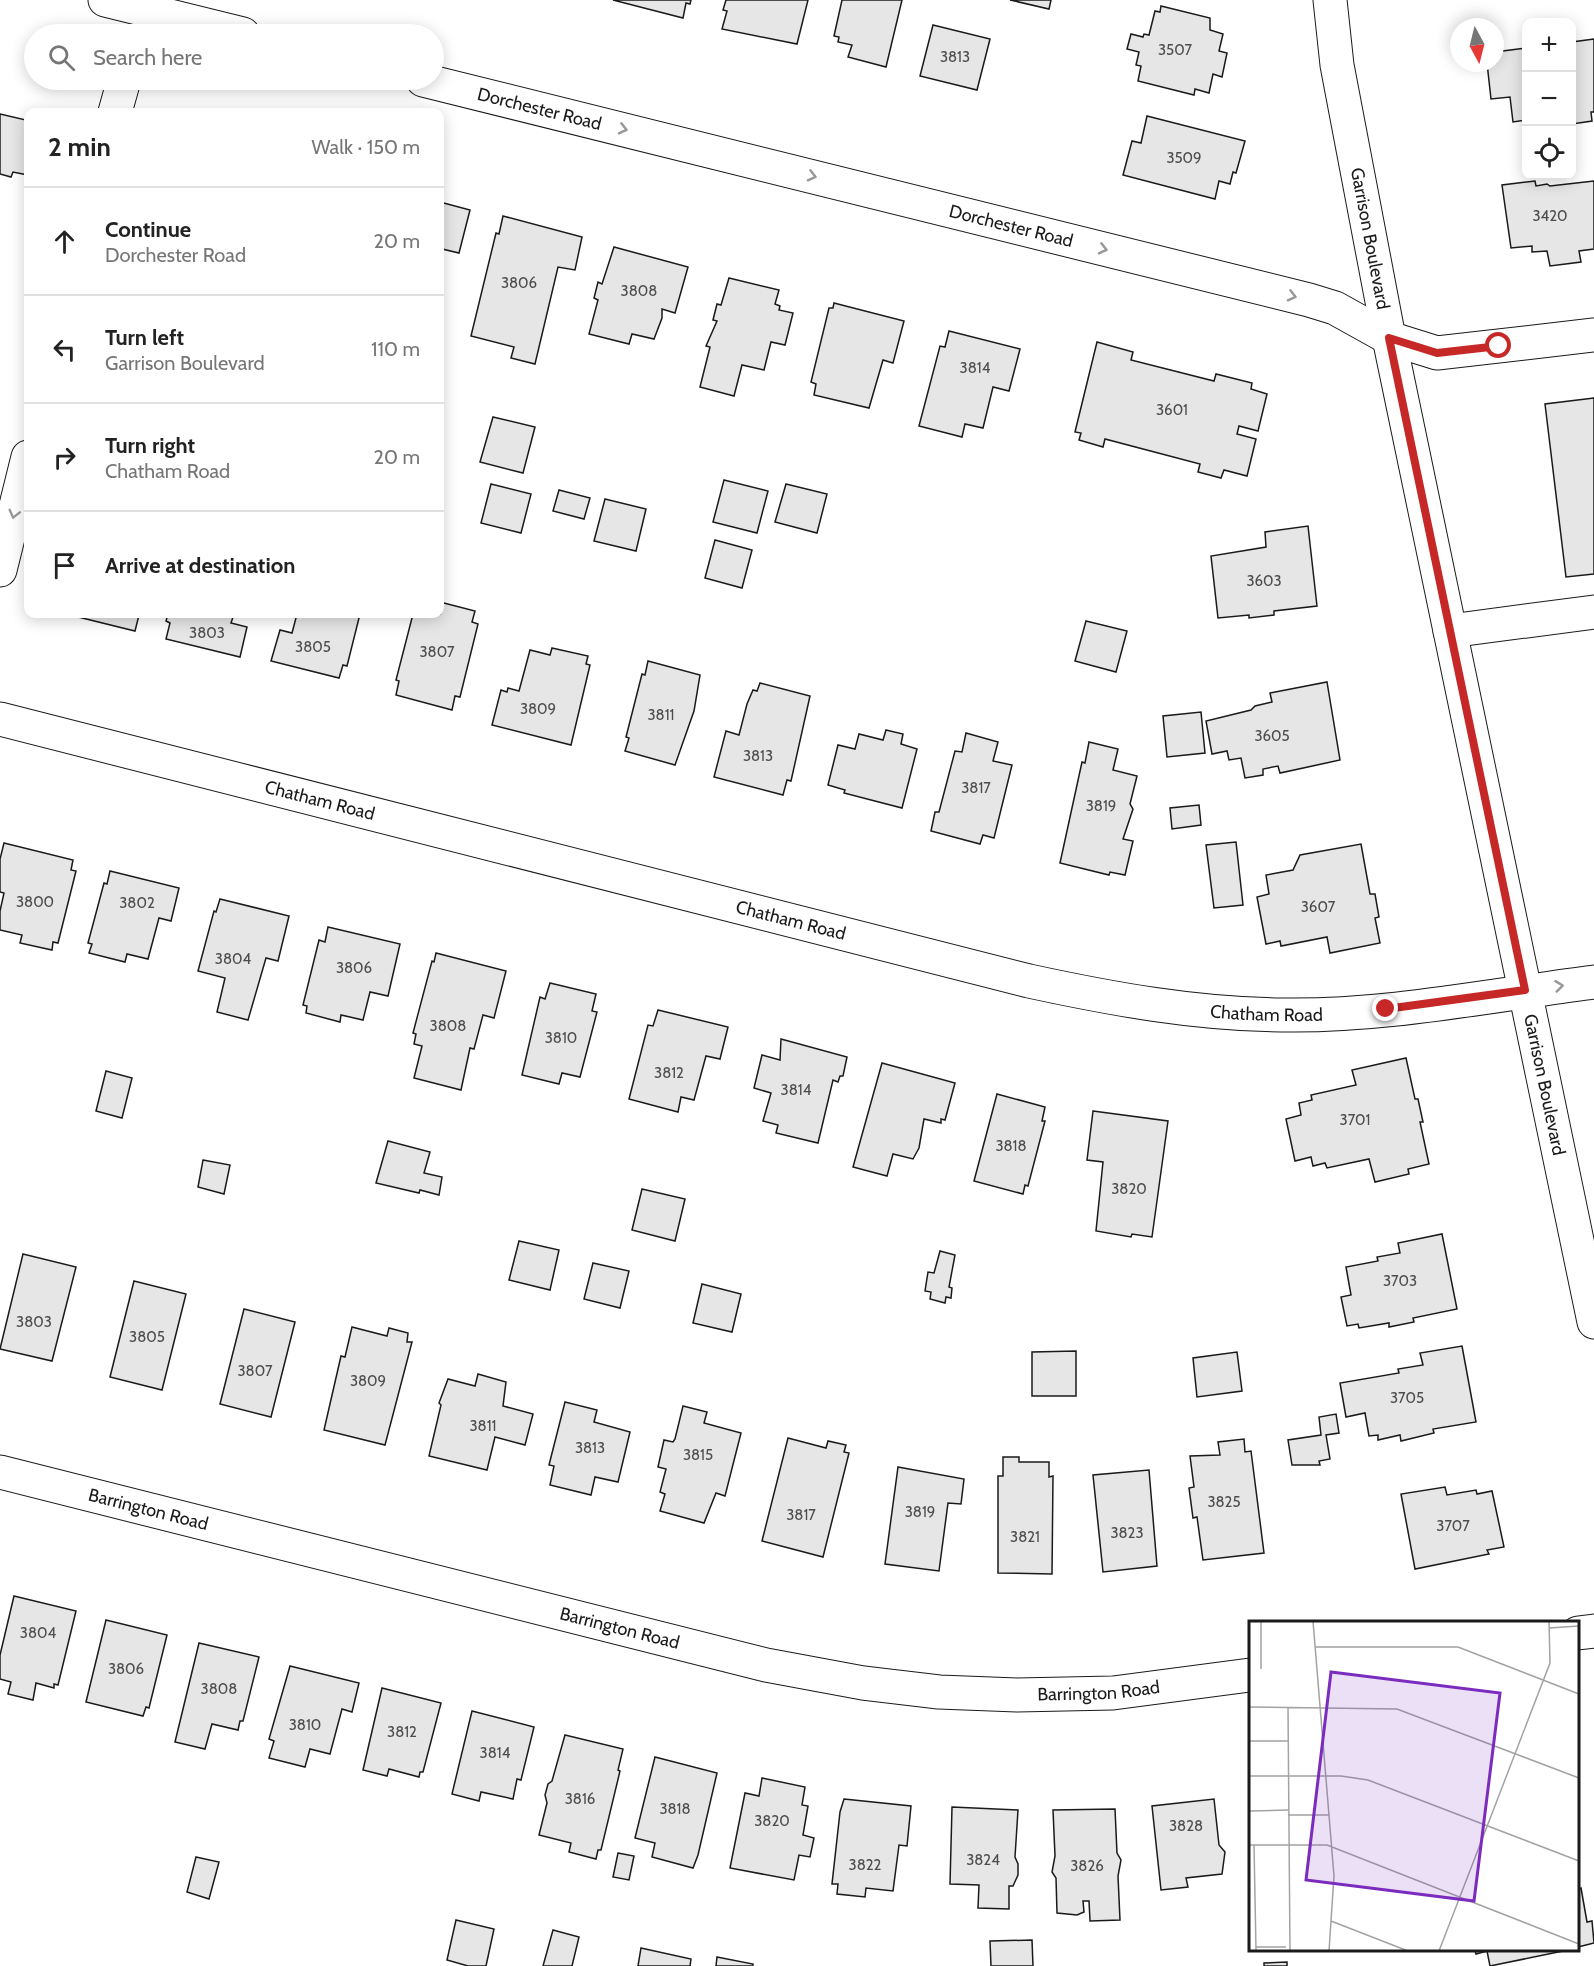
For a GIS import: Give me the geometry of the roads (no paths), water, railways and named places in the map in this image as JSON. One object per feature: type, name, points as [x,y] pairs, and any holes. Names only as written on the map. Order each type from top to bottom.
[{"type":"street","points":[[105,0],[140,15],[189,24]]},
{"type":"street","name":"Garrison Boulevard","points":[[1330,0],[1337,64],[1389,338],[1594,1322]]},
{"type":"street","name":"Dorchester Road","points":[[444,85],[1309,300],[1335,308],[1389,338],[1437,353],[1594,335]]},
{"type":"street","points":[[117,108],[122,90]]},
{"type":"street","points":[[0,570],[24,473]]},
{"type":"street","points":[[1450,631],[1594,612]]},
{"type":"street","name":"Chatham Road","points":[[0,719],[1029,981],[1133,1003],[1217,1012],[1283,1015],[1386,1009],[1594,982]]},
{"type":"street","name":"Barrington Road","points":[[0,1472],[766,1665],[863,1683],[939,1692],[1077,1694],[1113,1693],[1249,1675]]},
{"type":"street","points":[[1579,1633],[1594,1631]]}]
